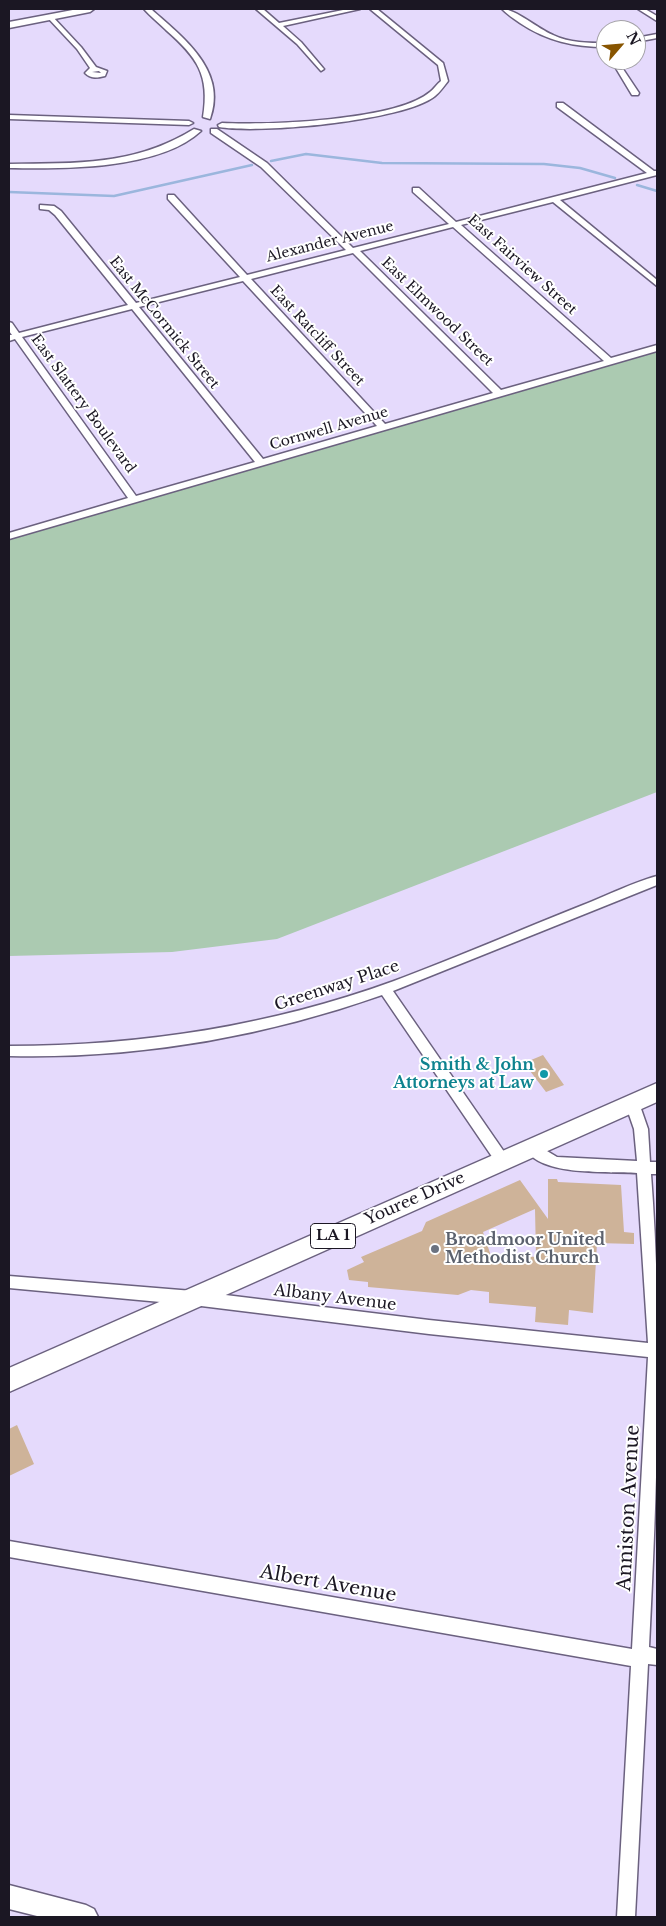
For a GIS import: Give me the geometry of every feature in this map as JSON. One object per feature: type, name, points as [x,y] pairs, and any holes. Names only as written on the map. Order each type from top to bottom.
[{"type":"main road","name":"Youree Drive","points":[[9,1380],[657,1092]]},
{"type":"street","points":[[9,25],[90,9]]},
{"type":"street","points":[[147,9],[192,51],[203,65],[208,76],[211,91],[198,119],[191,128],[197,131],[214,131],[222,125],[273,126],[318,123],[412,105],[430,97],[438,90],[445,79],[445,73],[441,64],[373,9]]},
{"type":"street","points":[[260,9],[304,48],[321,69]]},
{"type":"street","points":[[278,25],[357,9]]},
{"type":"street","points":[[504,9],[540,34],[560,41],[596,46]]},
{"type":"street","points":[[641,9],[657,19]]},
{"type":"street","points":[[50,17],[79,48],[94,69]]},
{"type":"street","points":[[620,70],[635,93]]},
{"type":"street","points":[[560,105],[655,174]]},
{"type":"street","points":[[9,117],[217,119],[222,125]]},
{"type":"street","points":[[9,166],[80,164],[134,157],[177,144],[197,131]]},
{"type":"street","name":"East Elmwood Street","points":[[214,131],[264,165],[500,394]]},
{"type":"street","name":"Alexander Avenue","points":[[13,337],[655,174]]},
{"type":"street","name":"East Fairview Street","points":[[416,190],[608,361]]},
{"type":"street","name":"East Ratcliff Street","points":[[171,197],[383,428]]},
{"type":"street","points":[[554,199],[657,284]]},
{"type":"street","name":"East McCormick Street","points":[[43,207],[51,208],[58,213],[261,463]]},
{"type":"street","name":"East Slattery Boulevard","points":[[9,325],[13,337],[134,500]]},
{"type":"street","name":"Cornwell Avenue","points":[[9,536],[657,348]]},
{"type":"street","name":"Greenway Place","points":[[9,1051],[71,1051],[127,1047],[204,1036],[278,1022],[385,989],[657,880]]},
{"type":"street","points":[[385,989],[502,1160]]},
{"type":"street","name":"Anniston Avenue","points":[[626,1917],[646,1656],[656,1351],[651,1168],[641,1128],[632,1103]]},
{"type":"street","points":[[532,1148],[556,1164],[651,1168]]},
{"type":"street","name":"Albany Avenue","points":[[9,1282],[193,1298],[429,1327],[656,1351]]},
{"type":"street","name":"Albert Avenue","points":[[9,1549],[646,1656]]},
{"type":"street","points":[[9,1897],[86,1917]]},
{"type":"green space","points":[[657,349],[657,792],[277,939],[172,952],[9,956],[9,540]]},
{"type":"building","name":"Smith & John Attorneys at Law","points":[[543,1055],[564,1085],[546,1092],[524,1063]]},
{"type":"building","name":"Broadmoor United Methodist Church","points":[[548,1179],[557,1179],[558,1182],[621,1185],[624,1232],[634,1233],[634,1244],[597,1243],[593,1313],[569,1310],[568,1325],[535,1322],[536,1307],[489,1303],[489,1292],[471,1290],[458,1295],[368,1287],[368,1282],[349,1280],[347,1270],[364,1262],[361,1257],[422,1231],[426,1222],[520,1180],[548,1219]],"holes":[[[535,1209],[536,1257],[505,1254],[491,1256],[483,1232]]]},
{"type":"building","points":[[17,1425],[34,1464],[9,1476],[9,1429]]},
{"type":"waterway","points":[[271,161],[306,154],[382,163],[544,164],[580,168],[615,178]]},
{"type":"waterway","points":[[9,192],[114,196],[252,165]]},
{"type":"waterway","points":[[637,185],[657,191]]},
{"type":"place","name":"Smith & John Attorneys at Law","points":[[544,1074]]},
{"type":"place","name":"Broadmoor United Methodist Church","points":[[435,1249]]}]
